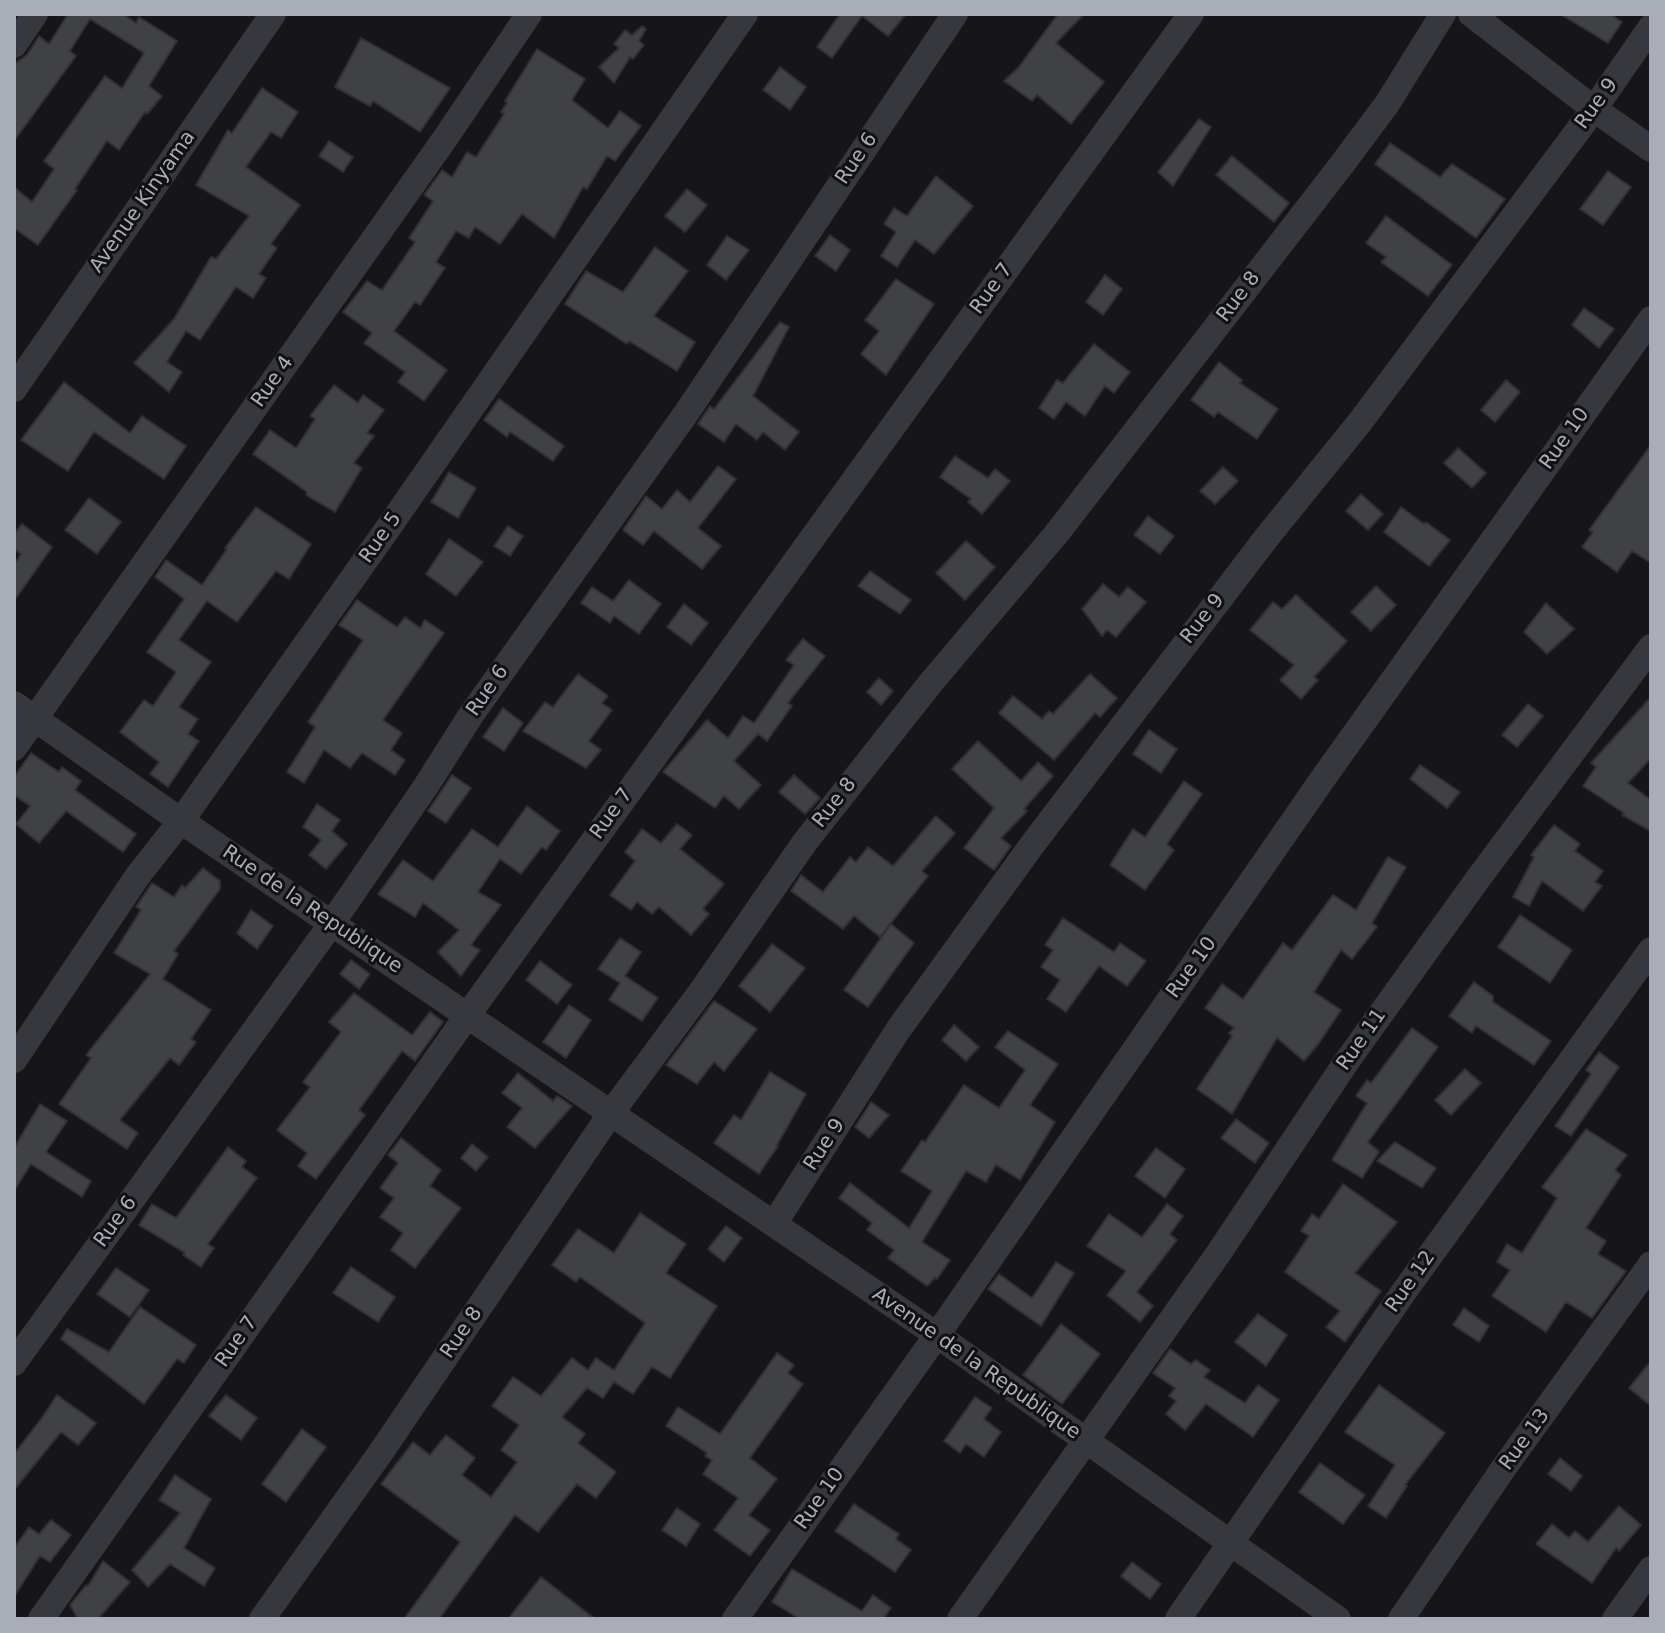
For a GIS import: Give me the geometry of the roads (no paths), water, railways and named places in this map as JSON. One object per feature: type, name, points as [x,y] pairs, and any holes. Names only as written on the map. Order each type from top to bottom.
[{"type":"street","points":[[14,45],[35,14]]},
{"type":"street","name":"Avenue Kinyama","points":[[14,389],[273,14]]},
{"type":"street","name":"Rue 4","points":[[14,748],[24,712],[444,140],[529,14]]},
{"type":"street","name":"Rue 5","points":[[14,1060],[139,874],[181,821],[603,222],[745,14]]},
{"type":"street","name":"Rue 6","points":[[14,1363],[332,923],[471,715],[696,400],[955,14]]},
{"type":"street","name":"Rue 7","points":[[41,1619],[467,1016],[1191,14]]},
{"type":"street","name":"Rue 8","points":[[262,1619],[379,1455],[611,1113],[703,989],[805,842],[929,685],[1057,533],[1352,151],[1387,104],[1443,14]]},
{"type":"street","points":[[1471,14],[1651,149]]},
{"type":"street","name":"Rue 9","points":[[774,1224],[898,1030],[1032,845],[1248,561],[1360,422],[1594,109],[1651,27]]},
{"type":"street","name":"Rue 10","points":[[735,1619],[937,1335],[1324,777],[1651,319]]},
{"type":"street","name":"Rue 11","points":[[960,1619],[1218,1254],[1355,1049],[1651,647]]},
{"type":"street","name":"Rue de la Republique","points":[[24,712],[611,1113]]},
{"type":"street","name":"Rue 12","points":[[1178,1619],[1403,1293],[1651,950]]},
{"type":"street","name":"Avenue de la Republique","points":[[611,1113],[937,1335],[1338,1619]]},
{"type":"street","name":"Rue 13","points":[[1401,1619],[1503,1469],[1651,1264]]},
{"type":"street","points":[[1615,1619],[1651,1569]]}]
